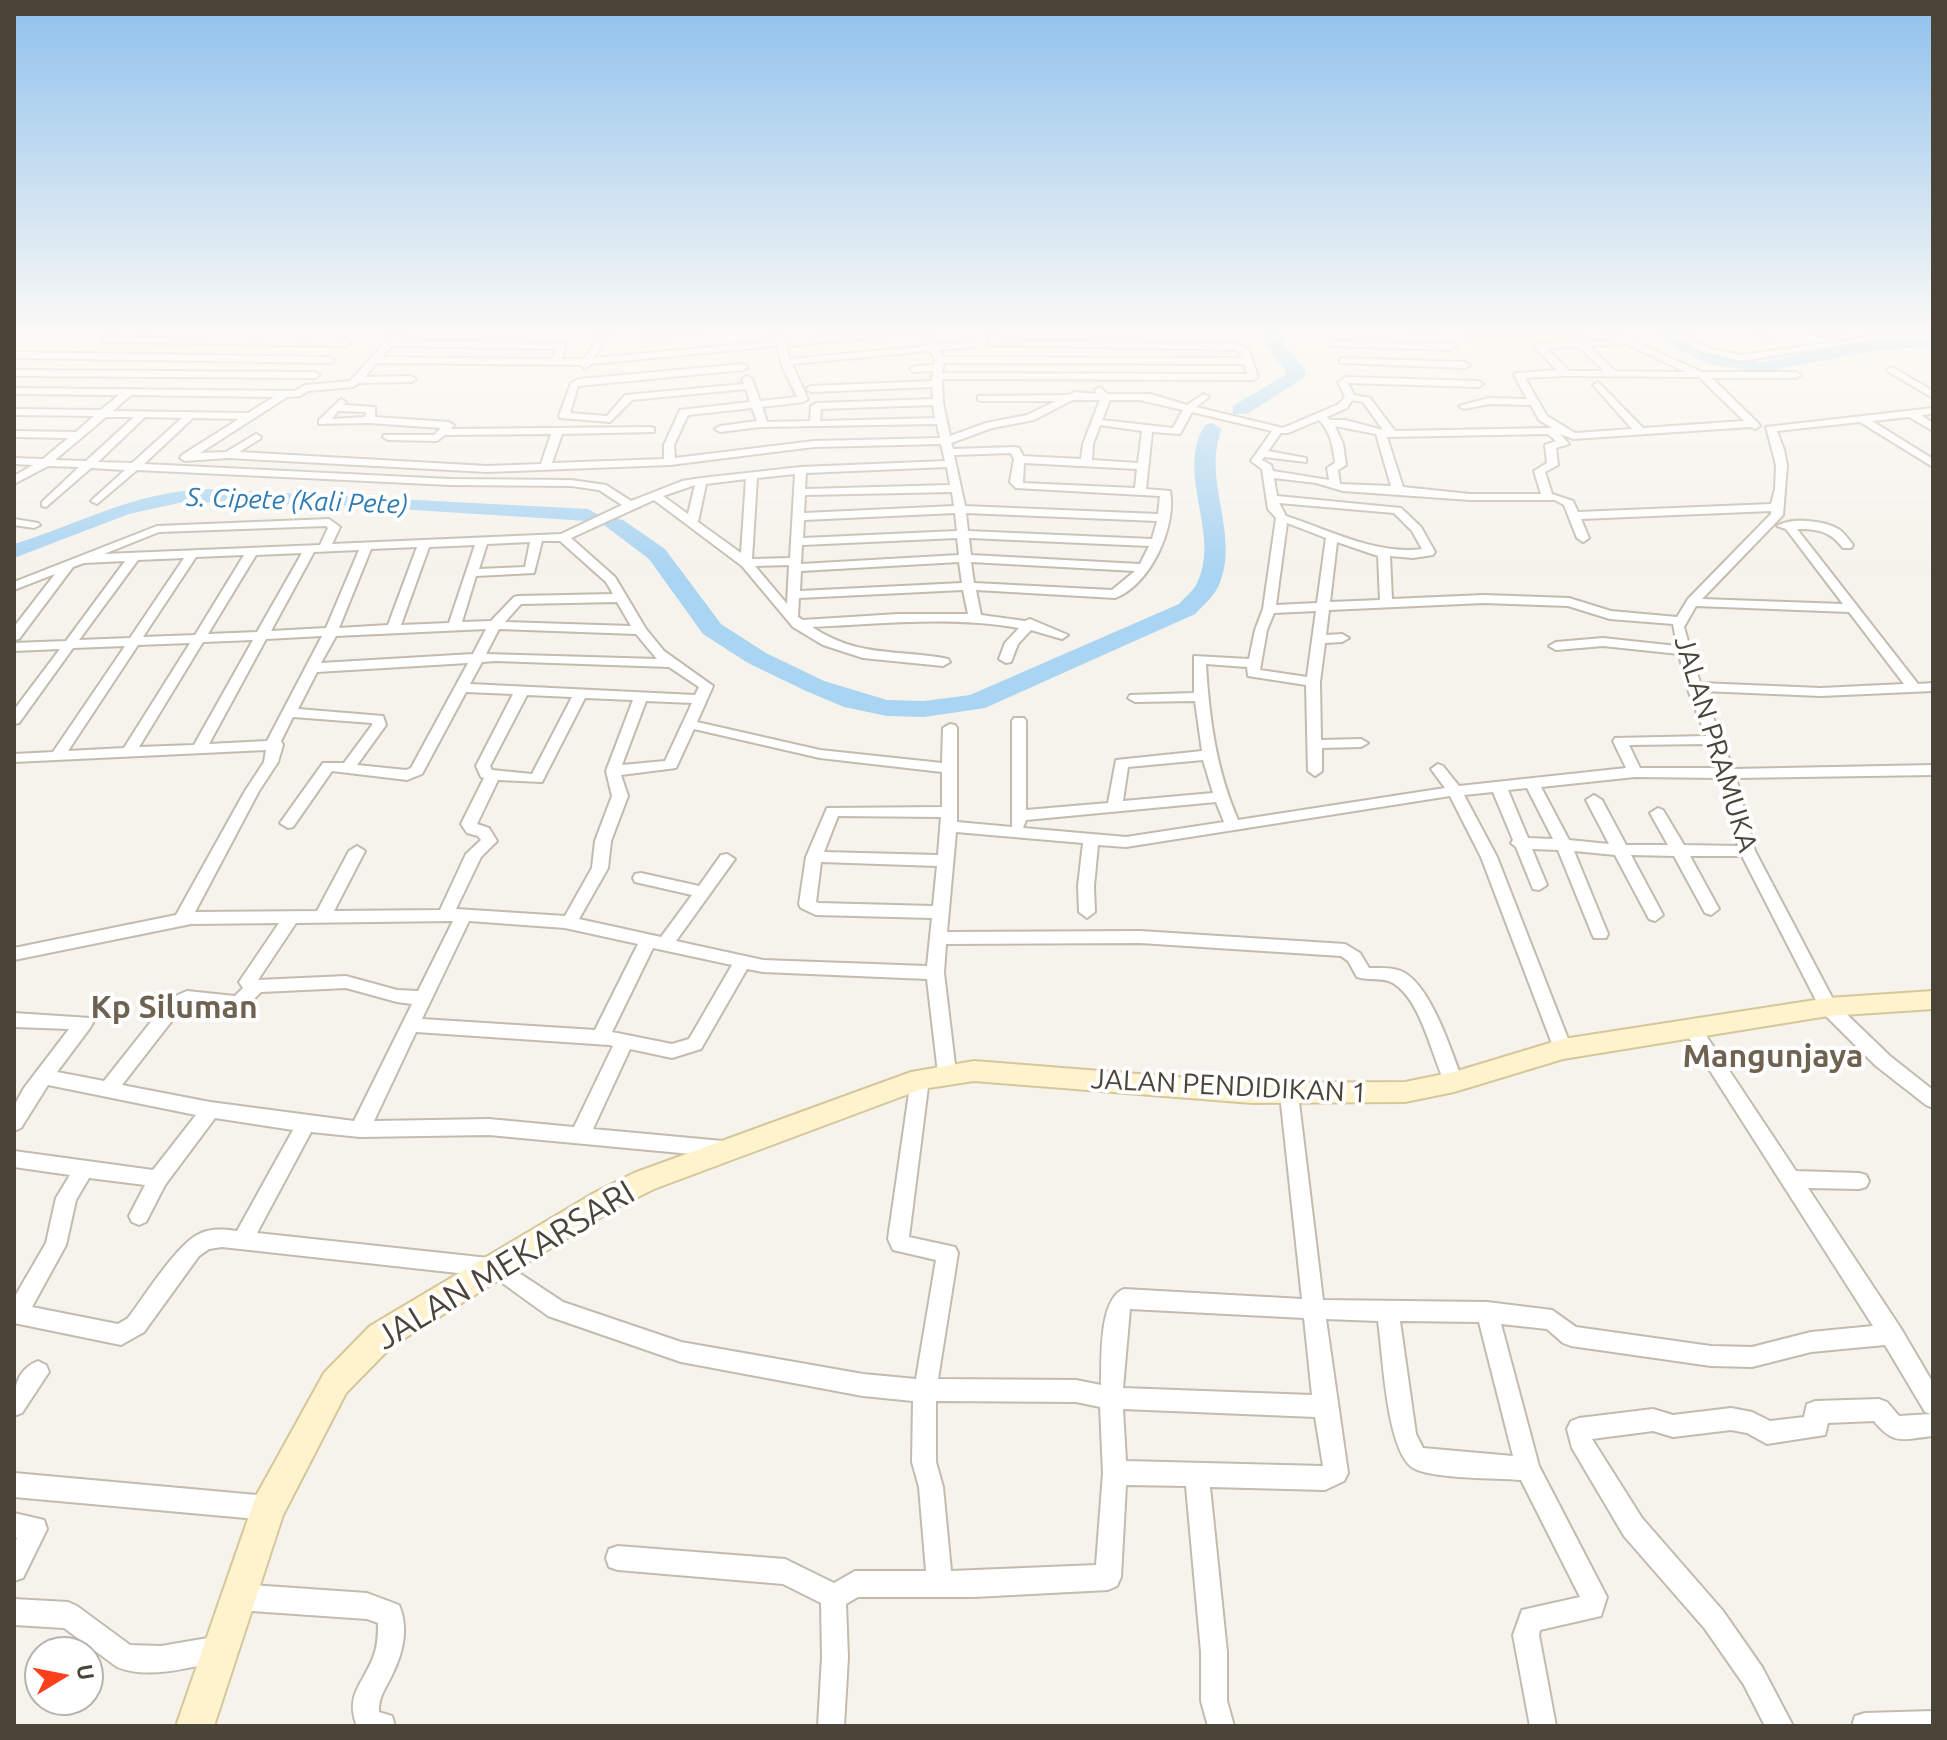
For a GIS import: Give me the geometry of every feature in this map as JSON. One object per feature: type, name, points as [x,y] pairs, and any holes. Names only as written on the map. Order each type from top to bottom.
[{"type":"street","points":[[14,481],[45,463],[104,412]]},
{"type":"street","points":[[112,412],[249,416]]},
{"type":"street","points":[[171,469],[212,438],[255,412]]},
{"type":"street","points":[[332,412],[323,422],[368,420],[446,422],[449,425],[437,438],[388,437]]},
{"type":"street","points":[[368,420],[370,412]]},
{"type":"street","points":[[444,432],[557,432],[651,424],[564,417],[566,412]]},
{"type":"street","points":[[610,419],[616,412]]},
{"type":"street","points":[[670,462],[669,445],[684,412]]},
{"type":"street","points":[[757,412],[761,424]]},
{"type":"street","points":[[815,423],[816,412]]},
{"type":"street","points":[[941,412],[975,616]]},
{"type":"street","points":[[949,452],[986,412]]},
{"type":"street","points":[[987,412],[1030,418],[1041,412]]},
{"type":"street","points":[[1086,463],[1099,412]]},
{"type":"street","points":[[1097,422],[1176,432],[1187,412]]},
{"type":"street","points":[[1215,412],[1278,430],[1291,430],[1325,420],[1335,412]]},
{"type":"street","points":[[1374,412],[1387,433],[1398,490]]},
{"type":"street","points":[[1473,415],[1476,412]]},
{"type":"street","points":[[1540,412],[1564,444],[1549,446],[1553,465],[1539,471],[1548,497]]},
{"type":"street","points":[[1623,412],[1641,432]]},
{"type":"street","points":[[1739,412],[1749,424]]},
{"type":"street","points":[[1325,420],[1387,433],[1473,415],[1573,436],[1749,424],[1770,429],[1919,412]]},
{"type":"street","points":[[46,504],[91,466],[144,413]]},
{"type":"street","points":[[1910,413],[1933,428]]},
{"type":"street","points":[[97,501],[137,468],[192,414]]},
{"type":"street","points":[[1862,419],[1933,464]]},
{"type":"street","points":[[1325,420],[1341,465],[1332,468],[1335,485]]},
{"type":"street","points":[[720,429],[761,424],[943,421]]},
{"type":"street","points":[[371,463],[397,422]]},
{"type":"street","points":[[1140,491],[1140,466],[1147,429]]},
{"type":"street","name":"JALAN PRAMUKA","points":[[1770,429],[1778,442],[1781,478],[1775,507],[1777,515],[1692,602],[1680,621],[1684,651],[1694,687],[1727,773],[1747,851],[1828,1007],[1883,1061],[1933,1100]]},
{"type":"street","points":[[1273,499],[1397,510],[1417,529],[1429,552],[1378,549],[1332,538],[1282,518],[1274,509],[1267,467],[1256,461],[1278,430]]},
{"type":"street","points":[[545,467],[557,432]]},
{"type":"street","points":[[14,434],[78,435]]},
{"type":"street","points":[[170,436],[184,437]]},
{"type":"street","points":[[228,455],[256,437]]},
{"type":"street","points":[[198,438],[212,438]]},
{"type":"street","points":[[186,457],[228,455],[449,468],[545,467],[617,460],[670,462],[814,444],[949,452]]},
{"type":"street","points":[[814,444],[824,468]]},
{"type":"street","points":[[14,636],[76,562],[563,537],[653,494],[701,481],[949,452],[1012,449],[1019,459],[1016,482],[1020,486],[1166,493],[1165,518],[1158,543],[1142,568],[1120,592],[968,586],[793,595]]},
{"type":"street","points":[[1262,453],[1302,460]]},
{"type":"street","points":[[1019,459],[1140,466]]},
{"type":"street","points":[[602,487],[617,460]]},
{"type":"street","points":[[14,461],[602,487],[630,505]]},
{"type":"street","points":[[795,621],[793,595],[801,470]]},
{"type":"street","points":[[1269,474],[1335,485],[1470,497],[1548,497],[1567,501],[1583,538]]},
{"type":"street","points":[[746,563],[752,475]]},
{"type":"street","points":[[692,522],[701,481]]},
{"type":"street","points":[[800,492],[956,488]]},
{"type":"street","points":[[653,494],[746,563],[795,621],[824,644],[842,651],[943,662]]},
{"type":"street","points":[[1574,516],[1775,507]]},
{"type":"street","points":[[800,517],[959,509],[1165,518]]},
{"type":"street","points":[[1282,518],[1269,609],[1253,663],[1256,675],[1313,682]]},
{"type":"street","points":[[14,522],[34,525]]},
{"type":"street","points":[[14,586],[157,529],[329,522],[334,527],[262,635],[198,750]]},
{"type":"street","points":[[1766,526],[1829,527],[1838,532],[1847,545]]},
{"type":"street","points":[[1789,526],[1853,608],[1881,651],[1914,688]]},
{"type":"street","points":[[798,542],[961,534],[1158,543]]},
{"type":"street","points":[[563,537],[596,564],[622,598],[640,630],[668,663],[704,683],[706,690],[671,765],[613,771]]},
{"type":"street","points":[[1315,771],[1313,682],[1332,538]]},
{"type":"street","points":[[471,573],[530,570],[537,539]]},
{"type":"street","points":[[454,626],[481,543]]},
{"type":"street","points":[[393,628],[424,545]]},
{"type":"street","points":[[182,920],[271,762],[276,745],[274,741],[331,632],[366,547]]},
{"type":"street","points":[[1378,549],[1384,555],[1386,602]]},
{"type":"street","points":[[128,753],[252,552]]},
{"type":"street","points":[[57,756],[192,555]]},
{"type":"street","points":[[14,720],[133,558]]},
{"type":"street","points":[[746,563],[965,558],[1142,568]]},
{"type":"street","points":[[288,823],[328,766],[414,773],[480,658],[495,625],[522,598],[622,598]]},
{"type":"street","points":[[1269,609],[1386,602],[1569,602],[1610,615],[1680,621]]},
{"type":"street","points":[[1692,602],[1853,608]]},
{"type":"street","points":[[795,621],[975,616],[1030,623],[1062,635]]},
{"type":"street","points":[[1006,659],[1012,643],[1030,623]]},
{"type":"street","points":[[14,647],[454,626],[640,630]]},
{"type":"street","points":[[1319,639],[1342,638]]},
{"type":"street","points":[[1556,646],[1603,642],[1684,651]]},
{"type":"street","points":[[1233,825],[1219,797],[1208,755],[1200,697],[1199,657],[1253,663]]},
{"type":"street","points":[[313,668],[480,658],[668,663]]},
{"type":"street","points":[[1694,687],[1821,692],[1933,687]]},
{"type":"street","points":[[462,688],[640,699],[700,699]]},
{"type":"street","points":[[522,691],[483,766],[484,772],[537,779],[580,695]]},
{"type":"street","points":[[1135,698],[1200,697]]},
{"type":"street","points":[[569,923],[600,868],[603,841],[620,796],[613,771],[640,699]]},
{"type":"street","points":[[289,713],[378,719],[379,725],[347,769]]},
{"type":"street","points":[[1018,823],[1019,721]]},
{"type":"street","points":[[689,724],[820,754],[950,768]]},
{"type":"street","points":[[940,1584],[931,1487],[924,1462],[925,1391],[948,1253],[942,1249],[898,1242],[934,1076],[935,973],[949,819],[950,728]]},
{"type":"street","points":[[1635,772],[1620,741],[1716,740]]},
{"type":"street","points":[[1316,744],[1361,743]]},
{"type":"street","points":[[14,758],[276,745]]},
{"type":"street","points":[[1115,806],[1121,763],[1208,755]]},
{"type":"street","points":[[1438,769],[1455,791],[1489,857],[1563,1049]]},
{"type":"street","points":[[940,912],[810,908],[807,904],[814,857],[832,811],[1018,823],[1091,840],[1126,842],[1455,791],[1635,772],[1933,770]]},
{"type":"street","points":[[445,916],[474,854],[489,841],[484,832],[472,829],[469,824],[493,775]]},
{"type":"street","points":[[1532,784],[1564,845],[1600,934]]},
{"type":"street","points":[[1499,787],[1519,843],[1539,885]]},
{"type":"street","points":[[1018,823],[1115,806],[1219,797]]},
{"type":"street","points":[[1594,800],[1655,915]]},
{"type":"street","points":[[1658,813],[1711,909]]},
{"type":"street","points":[[1087,912],[1086,886],[1091,840]]},
{"type":"street","points":[[1519,843],[1620,850],[1747,851]]},
{"type":"street","points":[[323,915],[357,851]]},
{"type":"street","points":[[814,857],[946,861]]},
{"type":"street","points":[[600,1038],[656,943],[727,859]]},
{"type":"street","points":[[641,878],[702,892]]},
{"type":"street","points":[[252,986],[248,982],[250,976],[293,915]]},
{"type":"street","points":[[14,954],[182,920],[293,915],[464,915],[569,923],[742,963],[935,973]]},
{"type":"street","points":[[360,1129],[464,915]]},
{"type":"street","points":[[937,938],[1140,937],[1345,950],[1366,975],[1396,975],[1404,983],[1420,1005],[1454,1082]]},
{"type":"street","points":[[411,1025],[600,1038],[672,1051],[695,1044],[742,963]]},
{"type":"street","points":[[252,986],[346,982],[397,996],[424,998]]},
{"type":"street","points":[[109,1088],[177,1002],[187,998],[239,1003],[246,999],[252,986]]},
{"type":"street","name":"JALAN PENDIDIKAN 1","points":[[934,1076],[974,1071],[1289,1094],[1405,1092],[1454,1082],[1563,1049],[1828,1007],[1933,1000]]},
{"type":"street","points":[[14,1020],[84,1023],[31,1093],[14,1123]]},
{"type":"street","points":[[1693,1030],[1892,1334],[1933,1404]]},
{"type":"street","points":[[580,1135],[624,1042]]},
{"type":"street","name":"JALAN MEKARSARI","points":[[195,1726],[268,1508],[308,1428],[335,1383],[360,1354],[381,1336],[498,1268],[604,1201],[644,1181],[934,1076]]},
{"type":"street","points":[[46,1077],[210,1110],[306,1124],[360,1129],[489,1127],[727,1150]]},
{"type":"street","points":[[1115,1473],[1331,1477],[1336,1465],[1325,1406],[1289,1094]]},
{"type":"street","points":[[139,1216],[158,1179],[210,1110]]},
{"type":"street","points":[[242,1241],[306,1124]]},
{"type":"street","points":[[14,1159],[158,1179]]},
{"type":"street","points":[[84,1169],[66,1198],[56,1245],[16,1313],[121,1335],[136,1325],[192,1250],[211,1239],[242,1241],[498,1268],[556,1309],[681,1352],[863,1385],[925,1391],[1076,1391],[1111,1398],[1325,1406]]},
{"type":"street","points":[[1789,1179],[1859,1181]]},
{"type":"street","points":[[836,1597],[855,1584],[1108,1577],[1115,1473],[1111,1398],[1117,1310],[1124,1299],[1388,1311],[1487,1312],[1552,1320],[1571,1336],[1711,1356],[1752,1357],[1811,1342],[1892,1334]]},
{"type":"street","points":[[1388,1311],[1405,1435],[1415,1456],[1424,1461],[1528,1469]]},
{"type":"street","points":[[1487,1312],[1528,1469],[1590,1584],[1594,1597],[1592,1607],[1582,1611],[1531,1619],[1528,1623],[1526,1635],[1543,1726]]},
{"type":"street","points":[[14,1405],[38,1372]]},
{"type":"street","points":[[1780,1726],[1753,1676],[1714,1620],[1633,1527],[1580,1440],[1579,1429],[1653,1420],[1673,1426],[1731,1419],[1752,1423],[1767,1433],[1817,1427],[1815,1412],[1857,1408],[1879,1410],[1894,1428],[1933,1425]]},
{"type":"street","points":[[1197,1476],[1214,1652],[1214,1701],[1221,1726]]},
{"type":"street","points":[[14,1485],[268,1508]]},
{"type":"street","points":[[14,1525],[35,1529],[14,1569]]},
{"type":"street","points":[[618,1558],[785,1572],[836,1597]]},
{"type":"street","points":[[237,1597],[367,1606],[390,1614],[392,1630],[386,1658],[364,1702],[364,1715],[371,1724],[382,1726]]},
{"type":"street","points":[[831,1726],[836,1597]]},
{"type":"street","points":[[14,1612],[68,1615],[126,1658],[161,1659],[220,1649]]},
{"type":"street","points":[[1865,1726],[1933,1724]]},
{"type":"waterway","name":"S. Cipete (Kali Pete)","points":[[615,525],[657,554],[712,629],[757,658],[853,701],[887,708],[924,709],[976,702],[1187,609],[1201,594],[1208,584],[1213,565],[1214,545],[1204,460],[1212,429]]},
{"type":"waterway","name":"S. Cipete (Kali Pete)","points":[[14,551],[140,503],[183,496],[351,500],[588,515]]},
{"type":"district","name":"Kp Siluman","points":[[174,1007]]},
{"type":"district","name":"Mangunjaya","points":[[1773,1056]]}]
